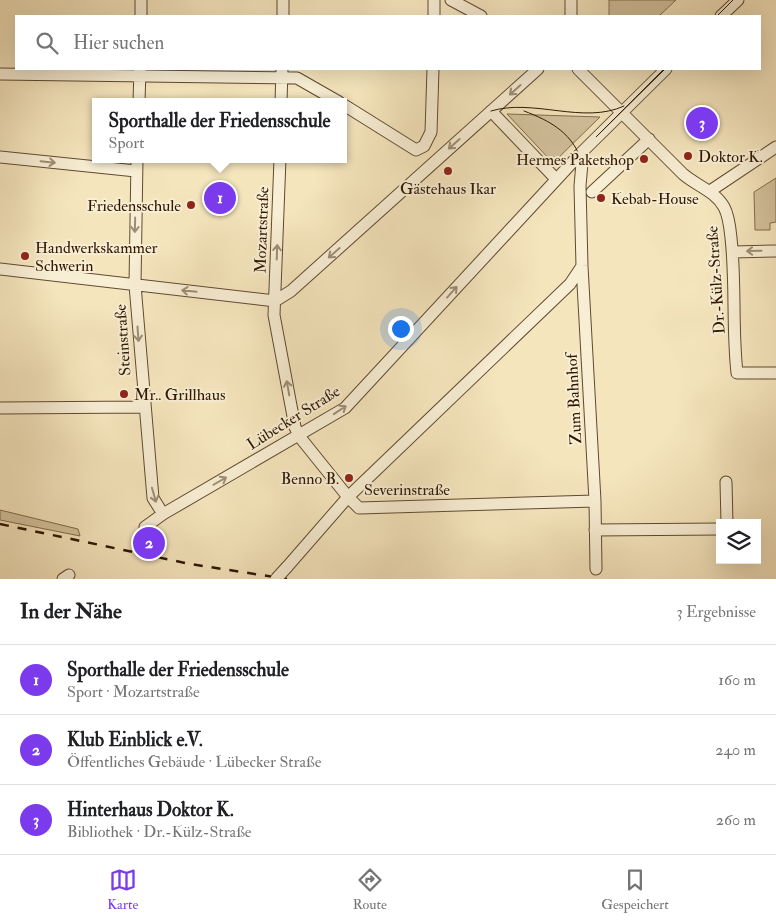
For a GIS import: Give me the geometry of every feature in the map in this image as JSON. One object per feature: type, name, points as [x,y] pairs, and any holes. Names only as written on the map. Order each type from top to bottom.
[{"type":"street","points":[[141,0],[141,15]]},
{"type":"street","points":[[283,0],[283,15]]},
{"type":"street","points":[[434,0],[434,15]]},
{"type":"street","points":[[451,0],[479,15]]},
{"type":"street","points":[[571,0],[571,15]]},
{"type":"street","points":[[722,15],[738,0]]},
{"type":"street","points":[[347,107],[416,150],[424,146],[431,132],[433,70]]},
{"type":"street","points":[[0,269],[275,301],[291,291],[537,70]]},
{"type":"street","name":"Dr.-Külz-Straße","points":[[579,70],[690,180],[710,191],[724,207],[729,222],[732,252],[737,373],[776,373]]},
{"type":"street","name":"Lübecker Straße","points":[[145,527],[163,514],[345,408],[556,179],[665,70]]},
{"type":"street","points":[[139,98],[140,72]]},
{"type":"street","points":[[0,74],[140,72],[282,73],[297,78],[332,98]]},
{"type":"street","points":[[281,98],[282,73]]},
{"type":"street","points":[[491,111],[556,179]]},
{"type":"street","points":[[592,192],[649,140]]},
{"type":"street","points":[[710,191],[776,148]]},
{"type":"street","name":"Zum Bahnhof","points":[[580,154],[582,163],[580,186],[582,266],[595,501],[596,569]]},
{"type":"street","points":[[0,157],[136,171]]},
{"type":"street","name":"Steinstraße","points":[[136,163],[135,286],[144,407],[153,498],[163,514]]},
{"type":"street","name":"Mozartstraße","points":[[275,301],[280,163]]},
{"type":"street","points":[[732,252],[776,251]]},
{"type":"street","points":[[276,579],[348,497],[570,284],[582,266]]},
{"type":"street","name":"Severinstraße","points":[[275,301],[274,315],[299,436],[359,508],[595,501]]},
{"type":"street","points":[[0,408],[144,407]]},
{"type":"street","points":[[726,482],[727,519]]},
{"type":"street","points":[[595,530],[716,529]]},
{"type":"shaded area","points":[[609,0],[676,0],[660,15],[609,15]]},
{"type":"shaded area","points":[[507,114],[600,117],[553,163]]},
{"type":"shaded area","points":[[776,178],[776,222],[770,223],[770,230],[755,230],[754,192]]},
{"type":"shaded area","points":[[0,510],[78,529],[80,536],[0,520]]},
{"type":"tram line","points":[[718,15],[733,0]]},
{"type":"tram line","points":[[663,70],[596,137],[664,70]]},
{"type":"tram line","points":[[491,111],[524,107],[592,113],[624,106]]},
{"type":"tram line","points":[[524,111],[552,124],[567,136],[582,163]]},
{"type":"railway","points":[[0,524],[190,564],[287,579]]},
{"type":"place","name":"Hinterhaus Doktor K.","points":[[702,123]]},
{"type":"place","name":"Doktor K.","points":[[688,156]]},
{"type":"place","name":"Hermes Paketshop","points":[[644,159]]},
{"type":"place","name":"Gästehaus Ikar","points":[[448,171]]},
{"type":"place","name":"Sporthalle der Friedensschule","points":[[220,198]]},
{"type":"place","name":"Kebab-House","points":[[601,198]]},
{"type":"place","name":"Friedensschule","points":[[191,205]]},
{"type":"place","name":"Handwerkskammer Schwerin","points":[[25,256]]},
{"type":"place","name":"Mr.. Grillhaus","points":[[124,394]]},
{"type":"place","name":"Benno B.","points":[[349,478]]},
{"type":"place","name":"Klub Einblick e.V.","points":[[149,543]]}]
